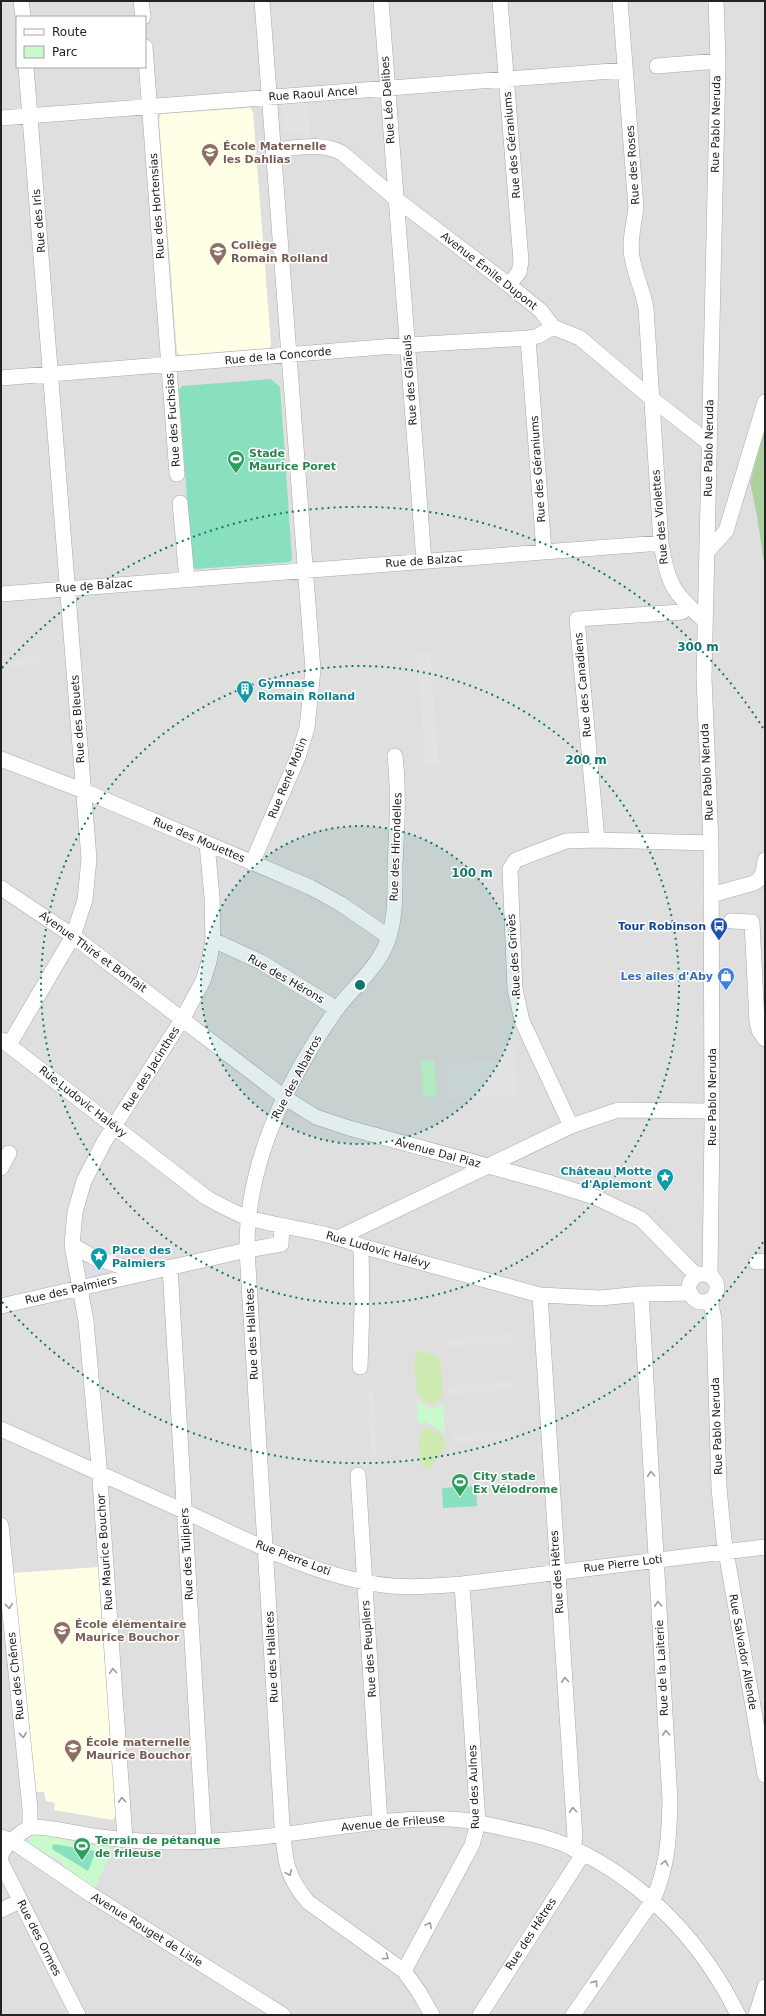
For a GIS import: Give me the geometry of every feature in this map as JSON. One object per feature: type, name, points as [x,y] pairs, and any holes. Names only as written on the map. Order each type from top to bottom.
[{"type":"street","points":[[21,1],[22,16]]},
{"type":"street","points":[[141,1],[143,16]]},
{"type":"street","name":"Rue René Motin","points":[[252,863],[289,778],[307,728],[312,701],[314,670],[305,570],[262,1]]},
{"type":"street","name":"Rue Léo Delibes","points":[[381,1],[396,199]]},
{"type":"street","name":"Rue des Géraniums","points":[[500,1],[521,261],[519,272],[509,286]]},
{"type":"street","name":"Rue des Roses","points":[[620,1],[636,208],[631,240],[632,257],[643,291],[646,308],[651,398]]},
{"type":"street","name":"Rue Pablo Neruda","points":[[703,1275],[712,1111],[711,843],[705,730],[705,621],[718,61],[716,1]]},
{"type":"street","name":"Rue des Hortensias","points":[[146,59],[169,366]]},
{"type":"street","points":[[657,66],[718,61]]},
{"type":"street","name":"Rue des Iris","points":[[26,68],[51,374]]},
{"type":"street","name":"Rue Raoul Ancel","points":[[1,118],[625,70]]},
{"type":"street","name":"Avenue Émile Dupont","points":[[274,150],[322,147],[334,148],[342,153],[396,199],[541,312],[553,327],[580,338],[651,398],[709,443]]},
{"type":"street","name":"Rue des Glaïeuls","points":[[396,199],[424,561]]},
{"type":"street","name":"Rue de la Concorde","points":[[1,378],[169,366],[407,345],[528,338],[538,336],[553,327]]},
{"type":"street","name":"Rue des Géraniums","points":[[528,338],[544,552]]},
{"type":"street","name":"Rue des Fuchsias","points":[[169,366],[177,474]]},
{"type":"street","name":"Rue des Bleuets","points":[[5,1042],[73,936],[85,900],[88,880],[89,859],[51,374]]},
{"type":"street","name":"Rue des Violettes","points":[[651,398],[661,543],[666,571],[675,592],[705,621]]},
{"type":"street","points":[[707,552],[726,531],[765,402]]},
{"type":"street","points":[[180,503],[187,579]]},
{"type":"street","name":"Rue de Balzac","points":[[1,594],[661,543]]},
{"type":"street","name":"Rue des Canadiens","points":[[597,840],[577,619],[682,612],[687,605]]},
{"type":"street","name":"Rue des Hirondelles","points":[[389,937],[394,908],[398,783],[395,756]]},
{"type":"street","name":"Rue des Mouettes","points":[[1,759],[84,792],[310,887],[341,904],[389,937]]},
{"type":"street","points":[[597,840],[711,843]]},
{"type":"street","name":"Rue des Grives","points":[[571,1126],[522,1021],[514,989],[509,882],[510,869],[516,860],[566,841],[597,840]]},
{"type":"street","name":"Rue des Jacinthes","points":[[80,1289],[72,1245],[75,1212],[84,1180],[114,1127],[183,1018],[203,981],[209,962],[212,940],[212,897],[207,844]]},
{"type":"street","points":[[711,895],[760,880],[764,870],[765,860]]},
{"type":"street","name":"Avenue Thiré et Bonfait","points":[[1,888],[73,936],[183,1018]]},
{"type":"street","points":[[731,921],[752,922],[757,1022],[759,1030],[765,1039]]},
{"type":"street","name":"Rue des Albatros","points":[[247,1243],[248,1217],[257,1173],[269,1130],[284,1097],[312,1046],[337,1009],[377,960],[389,937]]},
{"type":"street","name":"Rue des Hérons","points":[[212,940],[261,962],[337,1009]]},
{"type":"street","name":"Avenue Dal Piaz","points":[[183,1018],[284,1097],[316,1117],[348,1128],[547,1182],[596,1197],[641,1219],[703,1275]]},
{"type":"street","name":"Rue Ludovic Halévy","points":[[5,1042],[207,1198],[248,1217],[282,1226],[340,1237],[361,1246],[540,1295],[600,1298],[641,1294],[690,1293]]},
{"type":"street","points":[[340,1237],[571,1126],[618,1110],[712,1111]]},
{"type":"street","points":[[1,1168],[9,1153]]},
{"type":"street","name":"Rue des Palmiers","points":[[1,1306],[143,1274],[247,1243],[281,1244],[282,1226]]},
{"type":"street","name":"Rue des Hallates","points":[[247,1243],[282,1835],[287,1868],[296,1888],[308,1902],[404,1971],[419,1992],[432,2015]]},
{"type":"street","points":[[72,1245],[92,1257],[143,1274]]},
{"type":"street","points":[[360,1367],[362,1307],[361,1246]]},
{"type":"street","name":"Rue des Tulipiers","points":[[170,1267],[204,1841]]},
{"type":"street","points":[[703,1275],[717,1286],[716,1294],[710,1300],[700,1301],[694,1298],[690,1293],[691,1281],[703,1275]]},
{"type":"street","name":"Rue Maurice Bouchor","points":[[80,1289],[86,1322],[99,1474],[125,1839]]},
{"type":"street","name":"Rue de la Laiterie","points":[[573,2015],[653,1900],[660,1883],[669,1843],[670,1808],[641,1294]]},
{"type":"street","name":"Rue des Hêtres","points":[[480,2015],[578,1851],[575,1838],[540,1295]]},
{"type":"street","name":"Rue Pablo Neruda","points":[[710,1300],[714,1319],[719,1488],[726,1552]]},
{"type":"street","name":"Rue Pierre Loti","points":[[1,1429],[309,1567],[364,1581],[418,1587],[462,1584],[765,1547]]},
{"type":"street","name":"Rue des Peupliers","points":[[358,1475],[380,1822]]},
{"type":"street","name":"Rue des Chênes","points":[[1,1525],[30,1809],[30,1827]]},
{"type":"street","name":"Rue Salvador Allende","points":[[726,1552],[765,1775]]},
{"type":"street","name":"Rue des Aulnes","points":[[404,1971],[472,1845],[478,1823],[462,1584]]},
{"type":"street","name":"Avenue de Frileuse","points":[[30,1827],[125,1839],[204,1841],[282,1835],[380,1822],[450,1819],[533,1834],[578,1851],[616,1873],[653,1900],[683,1930],[704,1957],[735,2014]]},
{"type":"street","points":[[1,1856],[7,1839],[30,1827]]},
{"type":"street","name":"Avenue Rouget de Lisle","points":[[7,1839],[90,1894],[283,2015]]},
{"type":"street","name":"Rue des Ormes","points":[[1,1862],[78,2015]]},
{"type":"street","points":[[1,1910],[20,1901]]},
{"type":"street","points":[[756,2015],[765,1987]]},
{"type":"shaded area","points":[[1,1],[765,1],[765,2015],[1,2015]]},
{"type":"shaded area","points":[[308,102],[311,139],[302,140],[301,132],[284,133],[282,104]]},
{"type":"shaded area","name":"Collège Romain Rolland","points":[[250,108],[253,112],[271,345],[269,348],[180,355],[177,352],[159,119],[161,114]]},
{"type":"shaded area","points":[[430,651],[439,765],[426,766],[416,652]]},
{"type":"shaded area","points":[[37,655],[39,661],[1,671],[1,665]]},
{"type":"shaded area","points":[[515,1044],[517,1095],[448,1099],[446,1063],[499,1060],[499,1045]]},
{"type":"shaded area","name":"Place des Palmiers","points":[[87,1260],[119,1273],[84,1281],[82,1261]]},
{"type":"shaded area","points":[[511,1334],[512,1342],[446,1347],[446,1339]]},
{"type":"shaded area","points":[[513,1381],[514,1389],[448,1395],[447,1386]]},
{"type":"shaded area","points":[[374,1392],[378,1470],[372,1470],[367,1393]]},
{"type":"shaded area","points":[[517,1430],[518,1438],[452,1443],[451,1435]]},
{"type":"shaded area","name":"École élémentaire Maurice Bouchor","points":[[99,1567],[102,1599],[100,1600],[117,1815],[112,1820],[54,1810],[55,1803],[46,1801],[44,1792],[35,1792],[13,1573]]},
{"type":"green space","name":"Stade Maurice Poret","points":[[271,379],[280,387],[292,558],[290,562],[196,569],[192,566],[179,390],[182,386]]},
{"type":"green space","points":[[765,429],[765,563],[764,563],[750,482]]},
{"type":"green space","points":[[434,1060],[437,1096],[423,1097],[421,1061]]},
{"type":"green space","points":[[419,1351],[436,1355],[440,1361],[443,1396],[434,1404],[427,1402],[422,1398],[416,1386],[415,1357],[416,1352]]},
{"type":"green space","points":[[417,1400],[432,1410],[443,1403],[445,1434],[425,1421],[418,1425]]},
{"type":"green space","points":[[427,1427],[443,1437],[445,1448],[430,1468],[425,1469],[420,1456],[419,1438],[422,1429]]},
{"type":"green space","name":"City stade Ex Vélodrome","points":[[476,1486],[477,1506],[443,1508],[442,1488]]},
{"type":"green space","points":[[39,1833],[68,1841],[91,1845],[113,1846],[95,1889],[68,1874],[62,1862],[29,1844],[27,1839],[28,1835]]},
{"type":"green space","name":"Terrain de pétanque de frileuse","points":[[53,1844],[96,1851],[88,1871],[52,1849]]},
{"type":"place","name":"École Maternelle les Dahlias","points":[[210,167]]},
{"type":"place","name":"Collège Romain Rolland","points":[[218,266]]},
{"type":"place","name":"Stade Maurice Poret","points":[[236,474]]},
{"type":"place","name":"Gymnase Romain Rolland","points":[[245,704]]},
{"type":"place","name":"Tour Robinson","points":[[719,941]]},
{"type":"place","name":"Les ailes d'Aby","points":[[726,991]]},
{"type":"place","name":"Château Motte d'Aplemont","points":[[665,1192]]},
{"type":"place","name":"Place des Palmiers","points":[[99,1271]]},
{"type":"place","name":"City stade Ex Vélodrome","points":[[460,1497]]},
{"type":"place","name":"École élémentaire Maurice Bouchor","points":[[62,1645]]},
{"type":"place","name":"École maternelle Maurice Bouchor","points":[[73,1763]]},
{"type":"place","name":"Terrain de pétanque de frileuse","points":[[82,1861]]}]
